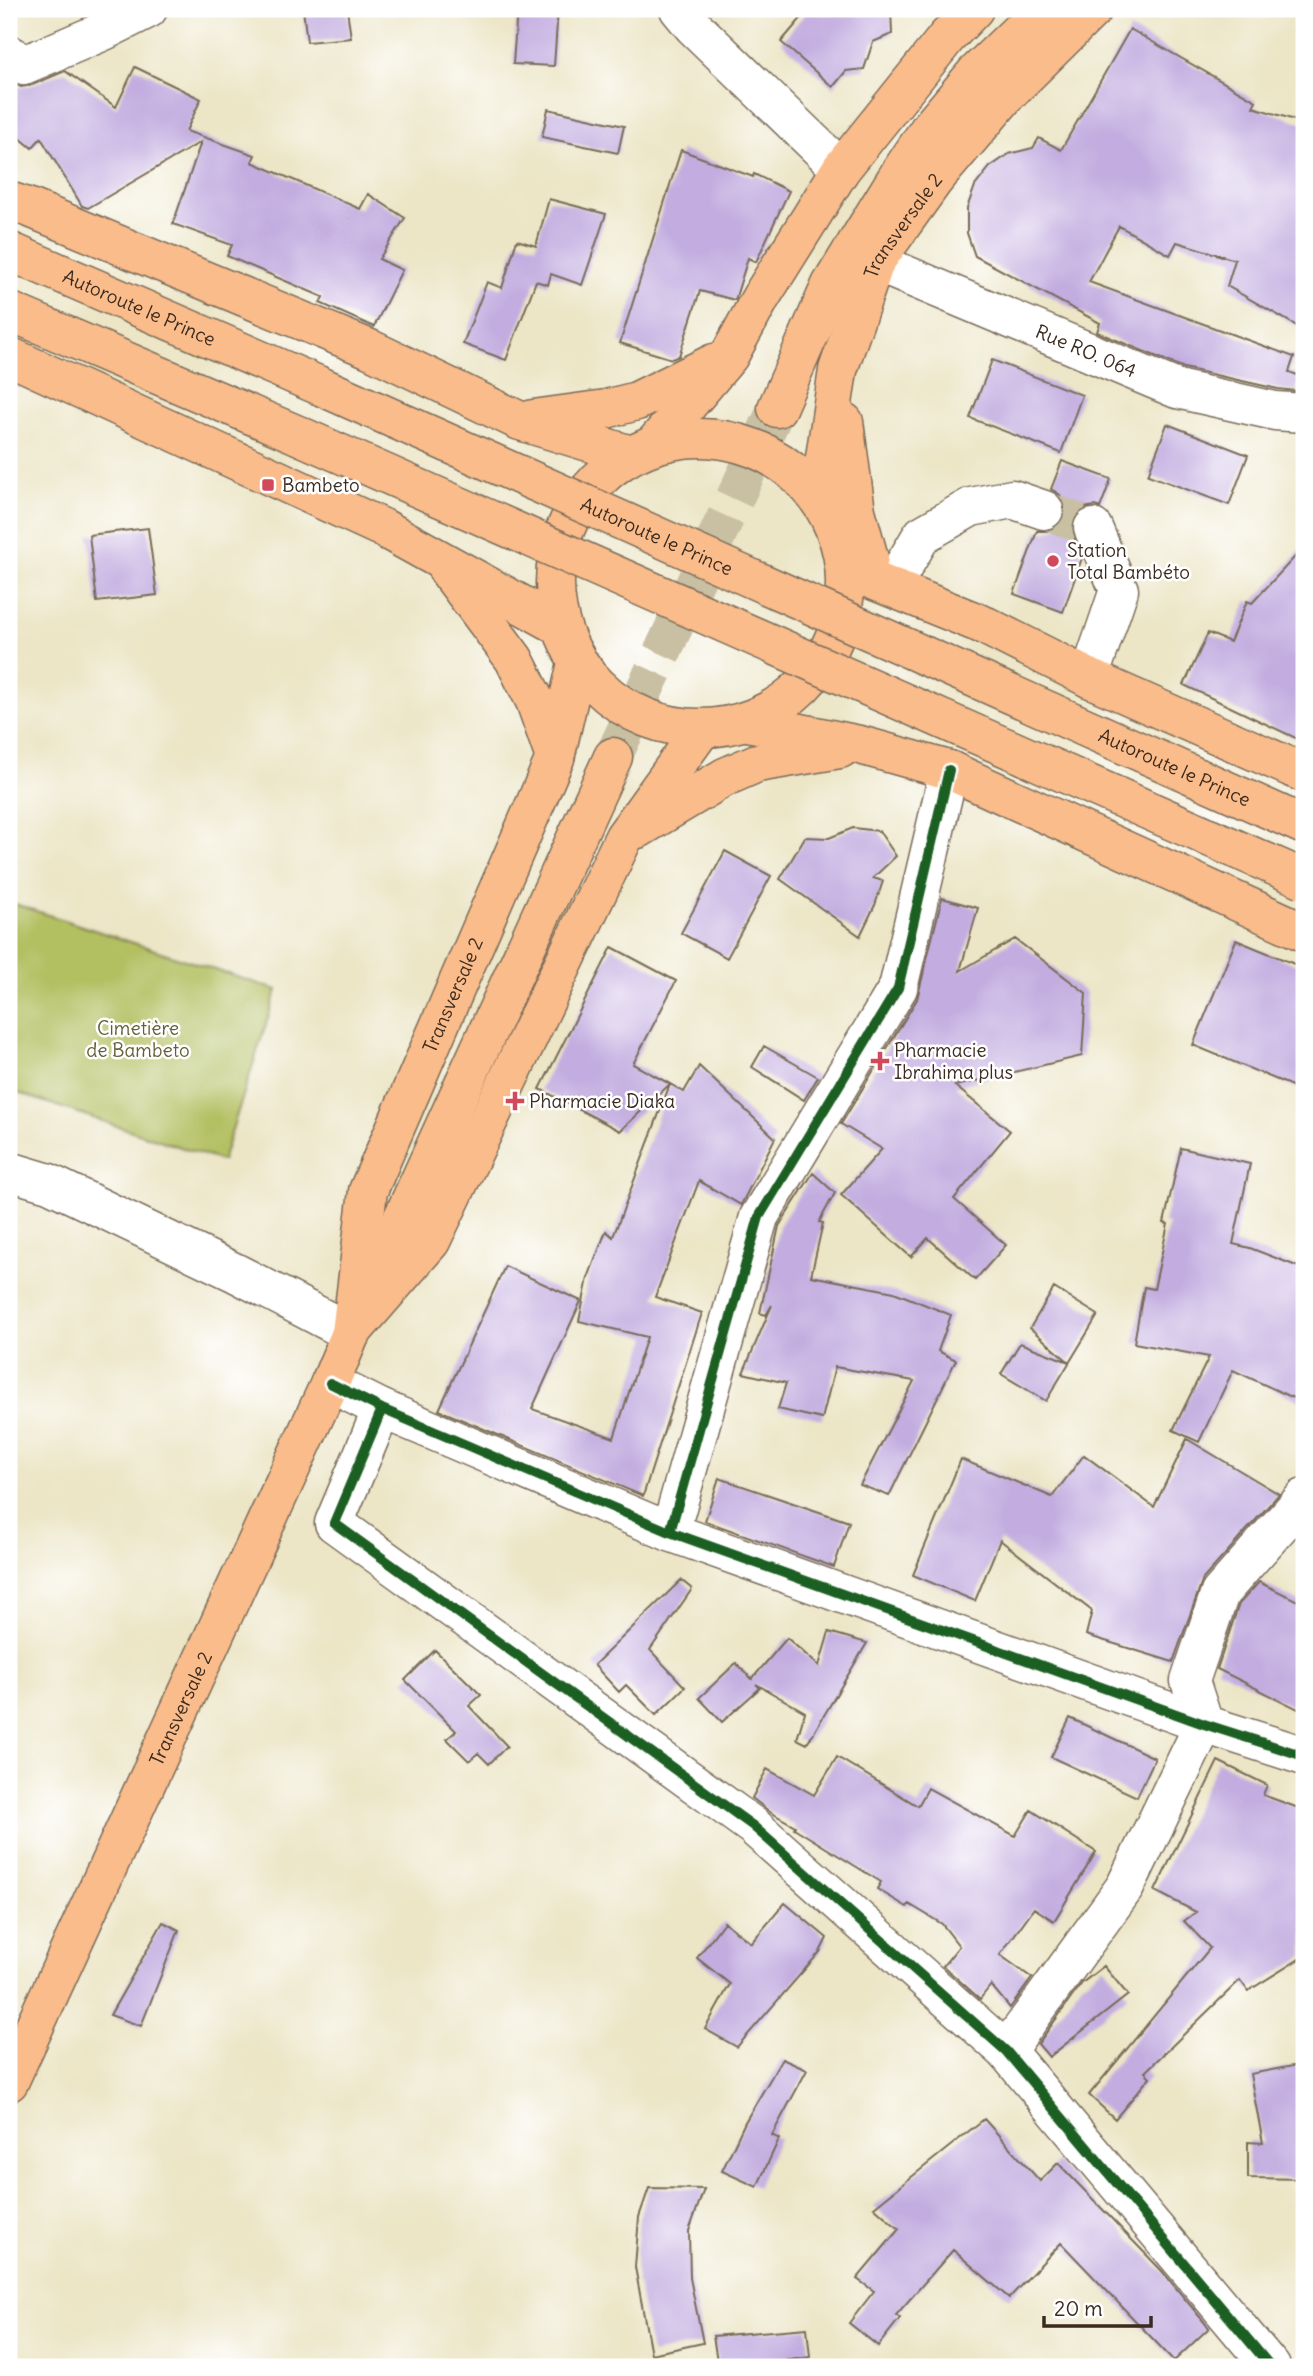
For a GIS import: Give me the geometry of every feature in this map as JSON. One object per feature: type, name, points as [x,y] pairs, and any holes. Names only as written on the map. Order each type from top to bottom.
[{"type":"main road","points":[[838,370],[856,512],[870,579],[842,618],[823,663],[790,699],[747,722],[702,729],[654,722],[611,699],[577,663],[560,626],[553,577],[564,528],[590,485],[642,449],[729,356],[761,297],[841,169],[939,47],[974,9]]},
{"type":"main road","points":[[777,408],[831,285],[901,171],[929,130],[975,75],[1042,9]]},
{"type":"main road","name":"Transversale 2","points":[[819,499],[838,370],[874,262],[934,180],[1007,94],[1093,9]]},
{"type":"main road","points":[[9,201],[370,349],[520,421],[642,449],[701,436],[746,444],[787,465],[819,499],[870,579],[986,626],[1089,678],[1304,774]]},
{"type":"main road","name":"Autoroute le Prince","points":[[9,251],[318,385],[1304,825]]},
{"type":"main road","points":[[9,311],[298,435],[1304,879]]},
{"type":"main road","points":[[9,356],[383,528],[560,626]]},
{"type":"main road","points":[[520,421],[606,409],[637,401],[729,356]]},
{"type":"main road","points":[[440,559],[514,659],[535,702],[555,758]]},
{"type":"main road","name":"Transversale 2","points":[[9,2082],[351,1333],[368,1191],[555,758],[577,663]]},
{"type":"main road","points":[[747,722],[860,745],[949,770],[1304,932]]},
{"type":"main road","name":"Transversale 2","points":[[351,1333],[431,1241],[624,837],[702,729]]},
{"type":"main road","points":[[624,837],[725,777],[757,763],[860,745]]},
{"type":"main road","points":[[351,1333],[613,757]]},
{"type":"street","points":[[9,54],[24,65],[148,9]]},
{"type":"street","points":[[679,9],[693,26],[841,169]]},
{"type":"street","name":"Rue RO. 064","points":[[874,262],[1177,388],[1275,411],[1304,413]]},
{"type":"street","points":[[870,579],[922,535],[971,507],[1012,499],[1044,510]]},
{"type":"street","points":[[1089,678],[1119,590],[1093,528]]},
{"type":"street","points":[[670,1532],[759,1217],[898,988],[949,770]]},
{"type":"street","points":[[9,1171],[49,1184],[236,1273],[351,1333]]},
{"type":"street","points":[[330,1383],[382,1409],[670,1532],[1204,1724],[1304,1756]]},
{"type":"street","points":[[382,1409],[334,1523],[753,1826],[1006,2051],[1271,2367]]},
{"type":"street","points":[[1006,2051],[1125,1887],[1204,1724],[1190,1682],[1220,1593],[1304,1498]]},
{"type":"green space","name":"Cimetière de Bambeto","points":[[9,902],[277,990],[222,1161],[9,1090]]},
{"type":"building","points":[[303,9],[347,9],[351,38],[307,42]]},
{"type":"building","points":[[517,9],[558,9],[554,66],[513,64]]},
{"type":"building","points":[[809,9],[891,9],[892,34],[873,42],[864,69],[846,71],[833,87],[781,42]]},
{"type":"building","points":[[1130,29],[1256,101],[1253,107],[1304,123],[1304,330],[1227,286],[1235,260],[1177,242],[1170,255],[1119,226],[1089,282],[1294,357],[1289,372],[1300,376],[1296,391],[1184,368],[1097,332],[1100,323],[975,256],[967,233],[967,208],[975,186],[990,167],[1009,154],[1033,148],[1039,138],[1061,150]]},
{"type":"building","points":[[135,67],[201,99],[186,131],[255,155],[252,162],[360,209],[368,194],[405,218],[379,259],[402,270],[374,327],[320,303],[323,297],[227,256],[232,245],[173,224],[201,142],[88,208],[82,206],[41,138],[32,148],[9,129],[9,81],[21,87],[65,71],[116,107]]},
{"type":"building","points":[[548,109],[624,126],[618,153],[542,137]]},
{"type":"building","points":[[681,150],[753,177],[754,174],[789,191],[756,262],[748,258],[735,300],[700,291],[679,356],[672,359],[620,343]]},
{"type":"building","points":[[549,199],[606,214],[582,285],[551,274],[548,285],[536,281],[506,360],[463,344],[487,282],[502,288],[517,240],[536,246]]},
{"type":"building","points":[[992,360],[1082,395],[1061,453],[970,418]]},
{"type":"building","points":[[1167,424],[1248,455],[1229,505],[1148,475]]},
{"type":"building","name":"Station Total Bambéto","points":[[1062,461],[1111,479],[1100,508],[1084,508],[1076,514],[1071,525],[1082,558],[1063,612],[1014,594],[1037,531],[1049,531],[1059,526],[1064,518],[1065,505],[1060,495],[1051,489]]},
{"type":"building","points":[[148,528],[157,595],[97,602],[89,535]]},
{"type":"building","points":[[1304,547],[1304,742],[1184,685],[1208,633],[1230,642],[1247,601],[1252,603]]},
{"type":"building","points":[[853,828],[879,831],[896,856],[873,878],[883,881],[860,936],[780,879],[805,837],[829,838]]},
{"type":"building","points":[[725,851],[771,876],[727,958],[681,933]]},
{"type":"building","points":[[942,898],[978,908],[960,971],[1015,939],[1086,993],[1082,1056],[955,1086],[1010,1131],[954,1199],[1006,1245],[975,1280],[928,1238],[911,1257],[841,1195],[882,1149],[841,1124],[917,999]]},
{"type":"building","points":[[1236,940],[1304,968],[1304,1091],[1193,1045]]},
{"type":"building","points":[[612,947],[676,981],[633,1064],[670,1084],[620,1131],[540,1089]]},
{"type":"building","points":[[764,1046],[818,1077],[804,1100],[752,1067]]},
{"type":"building","points":[[699,1066],[775,1138],[741,1205],[699,1181],[655,1297],[702,1313],[643,1496],[439,1410],[505,1266],[581,1301],[532,1409],[614,1438],[647,1337],[579,1321],[588,1278],[606,1231],[613,1237],[670,1084],[684,1092]]},
{"type":"building","points":[[1181,1148],[1250,1164],[1233,1244],[1304,1269],[1304,1403],[1233,1370],[1199,1442],[1173,1430],[1209,1357],[1134,1343],[1144,1287],[1154,1289],[1168,1224],[1164,1223]]},
{"type":"building","points":[[813,1173],[835,1193],[819,1222],[823,1223],[811,1276],[894,1292],[951,1315],[938,1351],[956,1360],[889,1496],[860,1485],[914,1381],[835,1367],[822,1419],[778,1409],[786,1383],[743,1373],[772,1305],[766,1315],[760,1313],[779,1226]]},
{"type":"building","points":[[1054,1288],[1098,1315],[1046,1401],[1001,1374],[1020,1343],[1069,1362],[1030,1328]]},
{"type":"building","points":[[1187,1439],[1279,1494],[1203,1579],[1173,1662],[1086,1635],[1092,1611],[1000,1540],[975,1601],[913,1575],[961,1459],[1052,1497],[1084,1455],[1154,1507]]},
{"type":"building","points":[[719,1478],[849,1522],[834,1567],[705,1521]]},
{"type":"building","points":[[681,1580],[692,1589],[650,1650],[685,1687],[656,1715],[626,1685],[619,1692],[594,1665]]},
{"type":"building","points":[[1259,1582],[1304,1604],[1304,1712],[1217,1669],[1239,1604]]},
{"type":"building","points":[[829,1632],[867,1643],[807,1744],[797,1739],[805,1712],[756,1684],[760,1688],[722,1722],[699,1698],[736,1663],[752,1679],[787,1638],[819,1666]]},
{"type":"building","points":[[435,1650],[481,1695],[469,1706],[507,1746],[489,1764],[478,1753],[469,1761],[447,1739],[456,1731],[405,1680]]},
{"type":"building","points":[[1070,1718],[1155,1758],[1137,1797],[1051,1757]]},
{"type":"building","points":[[837,1757],[918,1806],[928,1788],[1015,1836],[1031,1810],[1096,1852],[1054,1921],[1034,1908],[1000,1955],[1032,1978],[1010,2008],[991,1985],[980,1999],[943,1966],[959,1946],[942,1924],[877,1889],[881,1882],[794,1828],[795,1826],[752,1798],[767,1769],[814,1795]]},
{"type":"building","points":[[1218,1761],[1267,1785],[1263,1795],[1304,1810],[1304,1956],[1248,1991],[1240,1980],[1145,2072],[1150,2077],[1115,2119],[1089,2095],[1210,1948],[1184,1921],[1196,1912],[1155,1891]]},
{"type":"building","points":[[785,1903],[827,1938],[820,1952],[737,2047],[705,2029],[730,1984],[697,1958],[724,1922],[751,1943]]},
{"type":"building","points":[[163,1922],[179,1930],[141,2026],[110,2015]]},
{"type":"building","points":[[1104,1966],[1128,1995],[1049,2057],[1038,2044],[1082,1983]]},
{"type":"building","points":[[782,2059],[807,2070],[772,2135],[779,2139],[757,2187],[722,2171],[745,2122]]},
{"type":"building","points":[[1304,2064],[1304,2179],[1248,2178],[1248,2142],[1263,2143],[1250,2074]]},
{"type":"building","points":[[984,2119],[1040,2181],[1058,2163],[1162,2271],[1209,2328],[1174,2361],[1061,2243],[1009,2298],[953,2250],[896,2315],[900,2318],[878,2346],[849,2323],[874,2291],[857,2279],[899,2229],[874,2207]]},
{"type":"building","points":[[649,2188],[704,2189],[689,2231],[690,2278],[703,2343],[651,2354],[635,2267],[639,2217]]},
{"type":"building","points":[[807,2328],[810,2357],[742,2367],[718,2367],[713,2336]]},
{"type":"tunnel","points":[[613,757],[777,408]]},
{"type":"tunnel","points":[[1044,510],[1093,528]]},
{"type":"cycle path","points":[[670,1532],[759,1217],[898,988],[949,770]]},
{"type":"cycle path","points":[[330,1383],[382,1409],[670,1532],[1204,1724],[1304,1756]]},
{"type":"cycle path","points":[[382,1409],[334,1523],[753,1826],[1006,2051],[1271,2367]]},
{"type":"place","name":"Bambeto","points":[[268,485]]},
{"type":"place","name":"Station Total Bambéto","points":[[1053,561]]},
{"type":"place","name":"Pharmacie Ibrahima plus","points":[[880,1061]]},
{"type":"place","name":"Pharmacie Diaka","points":[[515,1101]]}]
